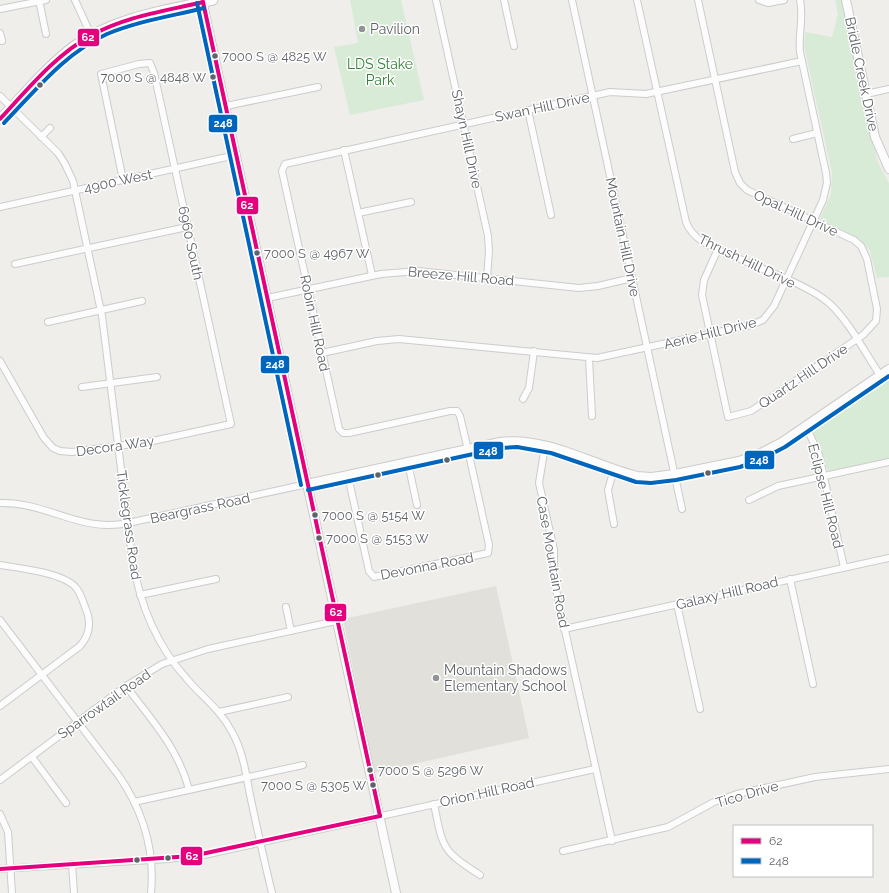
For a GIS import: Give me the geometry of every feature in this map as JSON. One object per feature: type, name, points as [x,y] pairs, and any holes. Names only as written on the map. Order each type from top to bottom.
[{"type":"main road","points":[[0,119],[60,58],[91,35],[133,18],[202,1],[213,0]]},
{"type":"street","points":[[0,9],[42,0],[46,34]]},
{"type":"street","points":[[75,0],[91,35]]},
{"type":"street","name":"Shayn Hill Drive","points":[[436,0],[489,243],[487,278]]},
{"type":"street","points":[[504,0],[514,46]]},
{"type":"street","name":"Mountain Hill Drive","points":[[572,0],[682,508]]},
{"type":"street","name":"Thrush Hill Drive","points":[[637,0],[688,228],[697,238],[815,294],[829,303],[839,314],[880,375]]},
{"type":"street","name":"Opal Hill Drive","points":[[698,0],[735,172],[740,183],[747,190],[854,240],[865,252],[877,309],[876,321],[873,326]]},
{"type":"street","points":[[759,0],[768,3],[784,0]]},
{"type":"street","name":"Aerie Hill Drive","points":[[322,353],[377,341],[399,339],[534,351],[589,358],[608,357],[751,325],[763,320],[770,313],[786,280],[823,200],[827,184],[798,42],[802,17],[800,0]]},
{"type":"street","name":"Bridle Creek Drive","points":[[846,0],[875,137],[889,169]]},
{"type":"street","points":[[202,1],[396,893]]},
{"type":"street","points":[[0,33],[2,42]]},
{"type":"street","name":"Swan Hill Drive","points":[[283,166],[289,162],[592,96],[613,92],[637,95],[657,92],[802,61]]},
{"type":"street","name":"6960 South","points":[[123,180],[101,74],[139,64],[150,63],[154,73],[230,424]]},
{"type":"street","points":[[226,106],[318,86]]},
{"type":"street","points":[[866,94],[889,89]]},
{"type":"street","name":"Ticklegrass Road","points":[[0,96],[41,137],[65,164],[75,190],[101,310],[134,572],[140,595],[154,631],[172,660],[187,680],[219,712],[236,738],[272,893]]},
{"type":"street","points":[[528,110],[551,215]]},
{"type":"street","points":[[41,137],[50,128]]},
{"type":"street","points":[[793,139],[817,133]]},
{"type":"street","points":[[344,150],[372,276]]},
{"type":"street","name":"4900 West","points":[[0,207],[236,155]]},
{"type":"street","name":"Robin Hill Road","points":[[283,166],[282,171],[338,426],[342,432],[349,433],[455,411],[460,416],[468,450]]},
{"type":"street","points":[[358,213],[411,202]]},
{"type":"street","points":[[15,264],[187,227]]},
{"type":"street","points":[[710,334],[702,291],[704,280],[718,249]]},
{"type":"street","name":"Breeze Hill Road","points":[[267,298],[372,276],[408,271],[580,288],[598,286],[632,278]]},
{"type":"street","points":[[48,322],[142,301]]},
{"type":"street","name":"Quartz Hill Drive","points":[[710,334],[728,417],[751,411],[857,340],[873,326]]},
{"type":"street","points":[[523,399],[529,388],[534,351]]},
{"type":"street","points":[[589,358],[592,416]]},
{"type":"street","name":"Decora Way","points":[[0,361],[44,438],[53,448],[67,452],[148,442],[230,424]]},
{"type":"street","points":[[308,484],[514,441],[528,441],[546,446],[637,476],[651,477],[675,474],[739,461],[759,454],[806,426],[889,369]]},
{"type":"street","points":[[82,387],[157,377]]},
{"type":"street","name":"Eclipse Hill Road","points":[[806,426],[817,448],[844,568]]},
{"type":"street","name":"Case Mountain Road","points":[[546,446],[539,483],[554,550],[554,581],[612,841]]},
{"type":"street","name":"Devonna Road","points":[[348,476],[369,571],[374,577],[379,578],[488,553],[489,545],[468,450]]},
{"type":"street","points":[[749,500],[778,486],[889,462]]},
{"type":"street","points":[[408,463],[417,505]]},
{"type":"street","points":[[614,469],[608,490],[614,524]]},
{"type":"street","name":"Beargrass Road","points":[[0,504],[38,507],[91,525],[107,526],[128,524],[308,484]]},
{"type":"street","name":"Galaxy Hill Road","points":[[564,629],[889,558]]},
{"type":"street","points":[[0,565],[58,577],[69,582],[77,589],[81,596],[89,624],[86,638],[80,646],[0,706]]},
{"type":"street","points":[[140,595],[216,579]]},
{"type":"street","points":[[790,579],[813,684]]},
{"type":"street","points":[[678,604],[700,709]]},
{"type":"street","points":[[286,607],[291,631]]},
{"type":"street","points":[[0,620],[2,627],[42,675],[119,776],[134,802],[146,833],[150,860],[150,893]]},
{"type":"street","name":"Sparrowtail Road","points":[[0,780],[126,686],[149,671],[172,660],[208,648],[336,621]]},
{"type":"street","points":[[126,686],[173,749],[181,765],[188,790]]},
{"type":"street","points":[[219,712],[288,697]]},
{"type":"street","points":[[32,757],[66,803]]},
{"type":"street","points":[[134,802],[303,765]]},
{"type":"street","name":"Orion Hill Road","points":[[0,869],[150,860],[204,854],[595,769]]},
{"type":"street","name":"Tico Drive","points":[[563,852],[668,827],[714,802],[737,794],[815,777],[889,769]]},
{"type":"street","points":[[434,804],[441,837],[446,850],[451,856],[480,875]]},
{"type":"street","points":[[0,814],[8,832],[12,893]]},
{"type":"street","points":[[72,864],[74,893]]},
{"type":"shaded area","name":"Mountain Shadows Elementary School","points":[[496,586],[529,738],[374,773],[343,619]]},
{"type":"green space","name":"LDS Stake Park","points":[[350,0],[401,0],[424,100],[350,115],[334,47],[358,43]]},
{"type":"green space","points":[[835,0],[842,0],[878,163],[889,183],[889,277],[877,278],[870,251],[860,239],[820,219],[831,194],[832,173],[804,46],[805,32],[832,37],[838,14]]},
{"type":"green space","points":[[889,378],[889,458],[829,471],[826,467],[821,447],[814,434],[816,428]]},
{"type":"transit line","name":"62","points":[[203,2],[380,816]]},
{"type":"transit line","name":"62","points":[[0,119],[54,62],[66,52],[92,35],[118,23],[161,11],[203,2]]},
{"type":"transit line","name":"248","points":[[197,3],[301,485]]},
{"type":"transit line","name":"248","points":[[4,123],[52,73],[78,51],[92,42],[119,29],[204,8]]},
{"type":"transit line","name":"248","points":[[308,490],[501,448],[517,447],[551,453],[636,482],[651,483],[676,480],[740,467],[762,459],[785,447],[889,376]]},
{"type":"transit line","name":"62","points":[[0,869],[192,856],[380,816]]},
{"type":"place","name":"Pavilion","points":[[362,29]]},
{"type":"place","name":"7000 S @ 4825 W","points":[[215,56]]},
{"type":"place","name":"7000 S @ 4848 W","points":[[213,77]]},
{"type":"place","name":"7000 S @ 4967 W","points":[[257,253]]},
{"type":"place","name":"7000 S @ 5154 W","points":[[315,515]]},
{"type":"place","name":"7000 S @ 5153 W","points":[[319,538]]},
{"type":"place","name":"Mountain Shadows Elementary School","points":[[436,678]]},
{"type":"place","name":"7000 S @ 5296 W","points":[[370,770]]},
{"type":"place","name":"7000 S @ 5305 W","points":[[373,785]]}]
